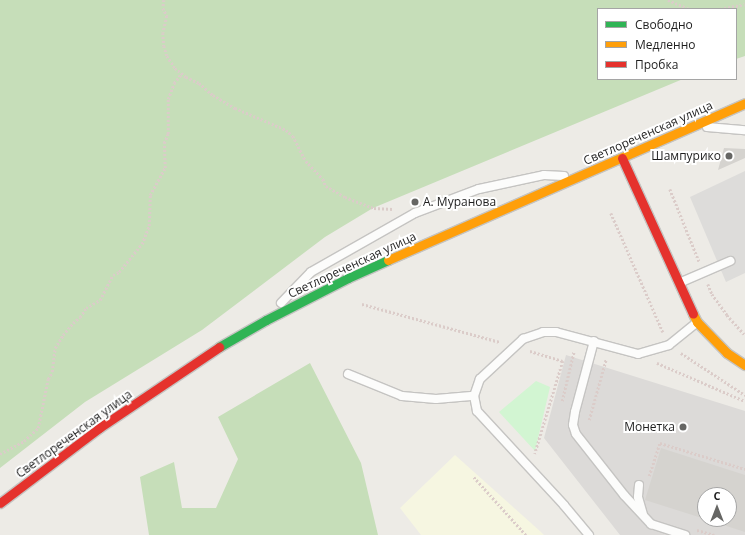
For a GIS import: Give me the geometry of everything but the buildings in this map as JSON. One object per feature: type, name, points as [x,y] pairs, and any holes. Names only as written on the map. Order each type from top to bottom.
[{"type":"main road","name":"Светлореченская улица","points":[[0,503],[99,428],[232,339],[266,320],[348,278],[622,158],[692,125],[745,103]]},
{"type":"main road","points":[[622,158],[697,322],[728,353],[745,365]]},
{"type":"lane","points":[[692,125],[745,130]]},
{"type":"lane","points":[[266,320],[311,272],[415,213],[479,189],[506,183],[544,175],[579,177]]},
{"type":"lane","points":[[679,284],[730,260]]},
{"type":"lane","points":[[589,535],[477,411],[474,396],[480,379],[523,338],[544,332],[556,332],[610,345],[638,354],[669,345],[697,322]]},
{"type":"lane","points":[[594,342],[575,412],[573,425],[576,434],[624,495],[651,524],[685,535]]},
{"type":"lane","points":[[348,374],[402,396],[436,399],[474,396]]},
{"type":"lane","points":[[639,485],[640,503],[643,514],[651,524]]},
{"type":"path","points":[[164,0],[163,8],[166,16],[164,46],[175,68],[181,74],[199,83],[213,95],[235,108],[286,130],[293,136],[306,161],[323,179],[326,186],[345,197],[374,208],[399,210]]},
{"type":"path","points":[[668,0],[686,8]]},
{"type":"path","points":[[725,8],[745,4]]},
{"type":"path","points":[[0,454],[24,441],[38,428],[48,379],[52,372],[55,348],[63,335],[80,317],[86,308],[100,300],[113,275],[119,272],[142,244],[149,226],[150,195],[165,168],[164,143],[168,134],[168,99],[174,83],[181,74]]},
{"type":"path","points":[[611,213],[669,345],[745,395]]},
{"type":"path","points":[[362,304],[515,346],[563,361],[530,468]]},
{"type":"path","points":[[588,426],[610,345]]},
{"type":"path","points":[[638,354],[745,401]]},
{"type":"path","points":[[640,503],[660,443],[745,469]]},
{"type":"path","points":[[474,477],[526,535]]},
{"type":"shaded area","points":[[745,171],[745,273],[726,282],[690,197]]},
{"type":"shaded area","points":[[566,355],[745,411],[745,535],[620,535],[544,438]]},
{"type":"shaded area","points":[[455,455],[544,535],[421,535],[400,508]]},
{"type":"green space","points":[[0,0],[745,0],[745,56],[737,59],[737,8],[597,8],[597,80],[681,80],[373,208],[325,237],[202,330],[85,402],[0,468]]},
{"type":"green space","points":[[310,363],[361,463],[378,535],[149,535],[140,477],[174,462],[182,508],[216,508],[238,459],[218,417]]},
{"type":"green space","points":[[536,381],[550,387],[535,451],[499,412]]},
{"type":"traffic: fast","points":[[219,347],[266,320],[348,278],[388,260]]},
{"type":"traffic: slow","points":[[388,260],[745,103]]},
{"type":"traffic: slow","points":[[693,314],[697,322],[727,353],[745,365]]},
{"type":"traffic: jam","points":[[622,158],[693,314]]},
{"type":"traffic: jam","points":[[0,503],[99,428],[219,347]]},
{"type":"place","name":"Шампурико","points":[[729,156]]},
{"type":"place","name":"А. Муранова","points":[[415,202]]},
{"type":"place","name":"Монетка","points":[[683,427]]}]
